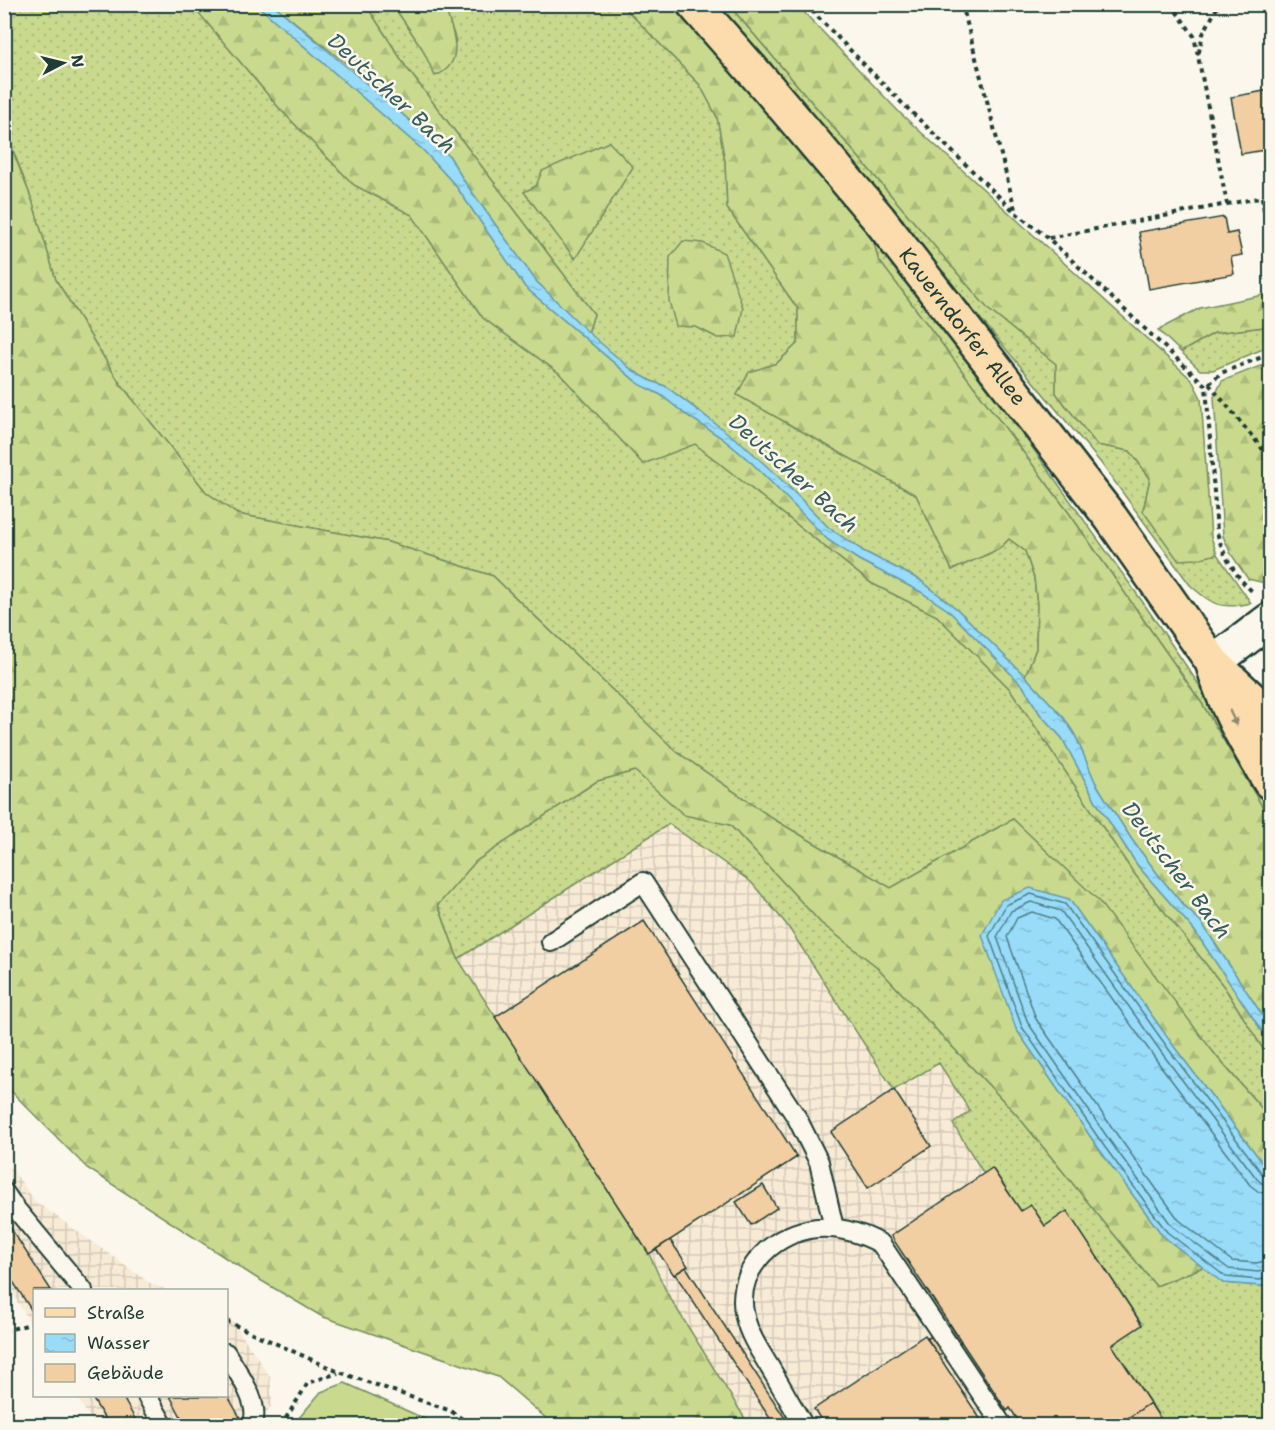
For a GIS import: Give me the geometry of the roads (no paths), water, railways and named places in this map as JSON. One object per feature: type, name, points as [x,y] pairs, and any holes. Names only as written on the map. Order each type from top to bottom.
[{"type":"main road","name":"Kauerndorfer Allee","points":[[694,4],[879,219],[1111,518],[1213,663],[1259,706],[1270,724]]},
{"type":"main road","name":"Kauerndorfer Allee","points":[[1213,663],[1221,693],[1236,725],[1270,782]]},
{"type":"street","points":[[1213,663],[1263,607]]},
{"type":"lane","points":[[551,942],[643,882],[797,1118],[819,1162],[834,1228]]},
{"type":"lane","points":[[4,1192],[82,1289]]},
{"type":"lane","points":[[804,1425],[751,1335],[744,1315],[744,1289],[751,1269],[766,1249],[781,1240],[810,1229],[834,1228],[866,1236],[880,1244],[1003,1425]]},
{"type":"lane","points":[[228,1356],[252,1398],[254,1421],[251,1425]]},
{"type":"lane","points":[[148,1397],[164,1425]]},
{"type":"water","points":[[257,5],[274,5],[436,143],[450,157],[464,181],[536,281],[589,333],[632,370],[665,386],[744,445],[829,528],[865,552],[920,580],[958,610],[1025,676],[1064,718],[1075,735],[1096,784],[1132,840],[1184,906],[1201,922],[1270,1027],[1270,1043],[1194,930],[1138,866],[1097,803],[1062,738],[1040,714],[1023,686],[948,610],[921,592],[859,560],[828,540],[751,462],[722,438],[661,395],[639,384],[525,287],[456,186],[424,151]]},
{"type":"water","points":[[1030,888],[1069,899],[1175,1048],[1265,1166],[1270,1177],[1270,1281],[1262,1286],[1223,1283],[1163,1236],[1099,1149],[1016,1029],[982,935],[1001,900]]},
{"type":"water label","name":"Deutscher Bach","points":[[392,93]]},
{"type":"water label","name":"Deutscher Bach","points":[[794,473]]},
{"type":"water label","name":"Deutscher Bach","points":[[1177,870]]}]
